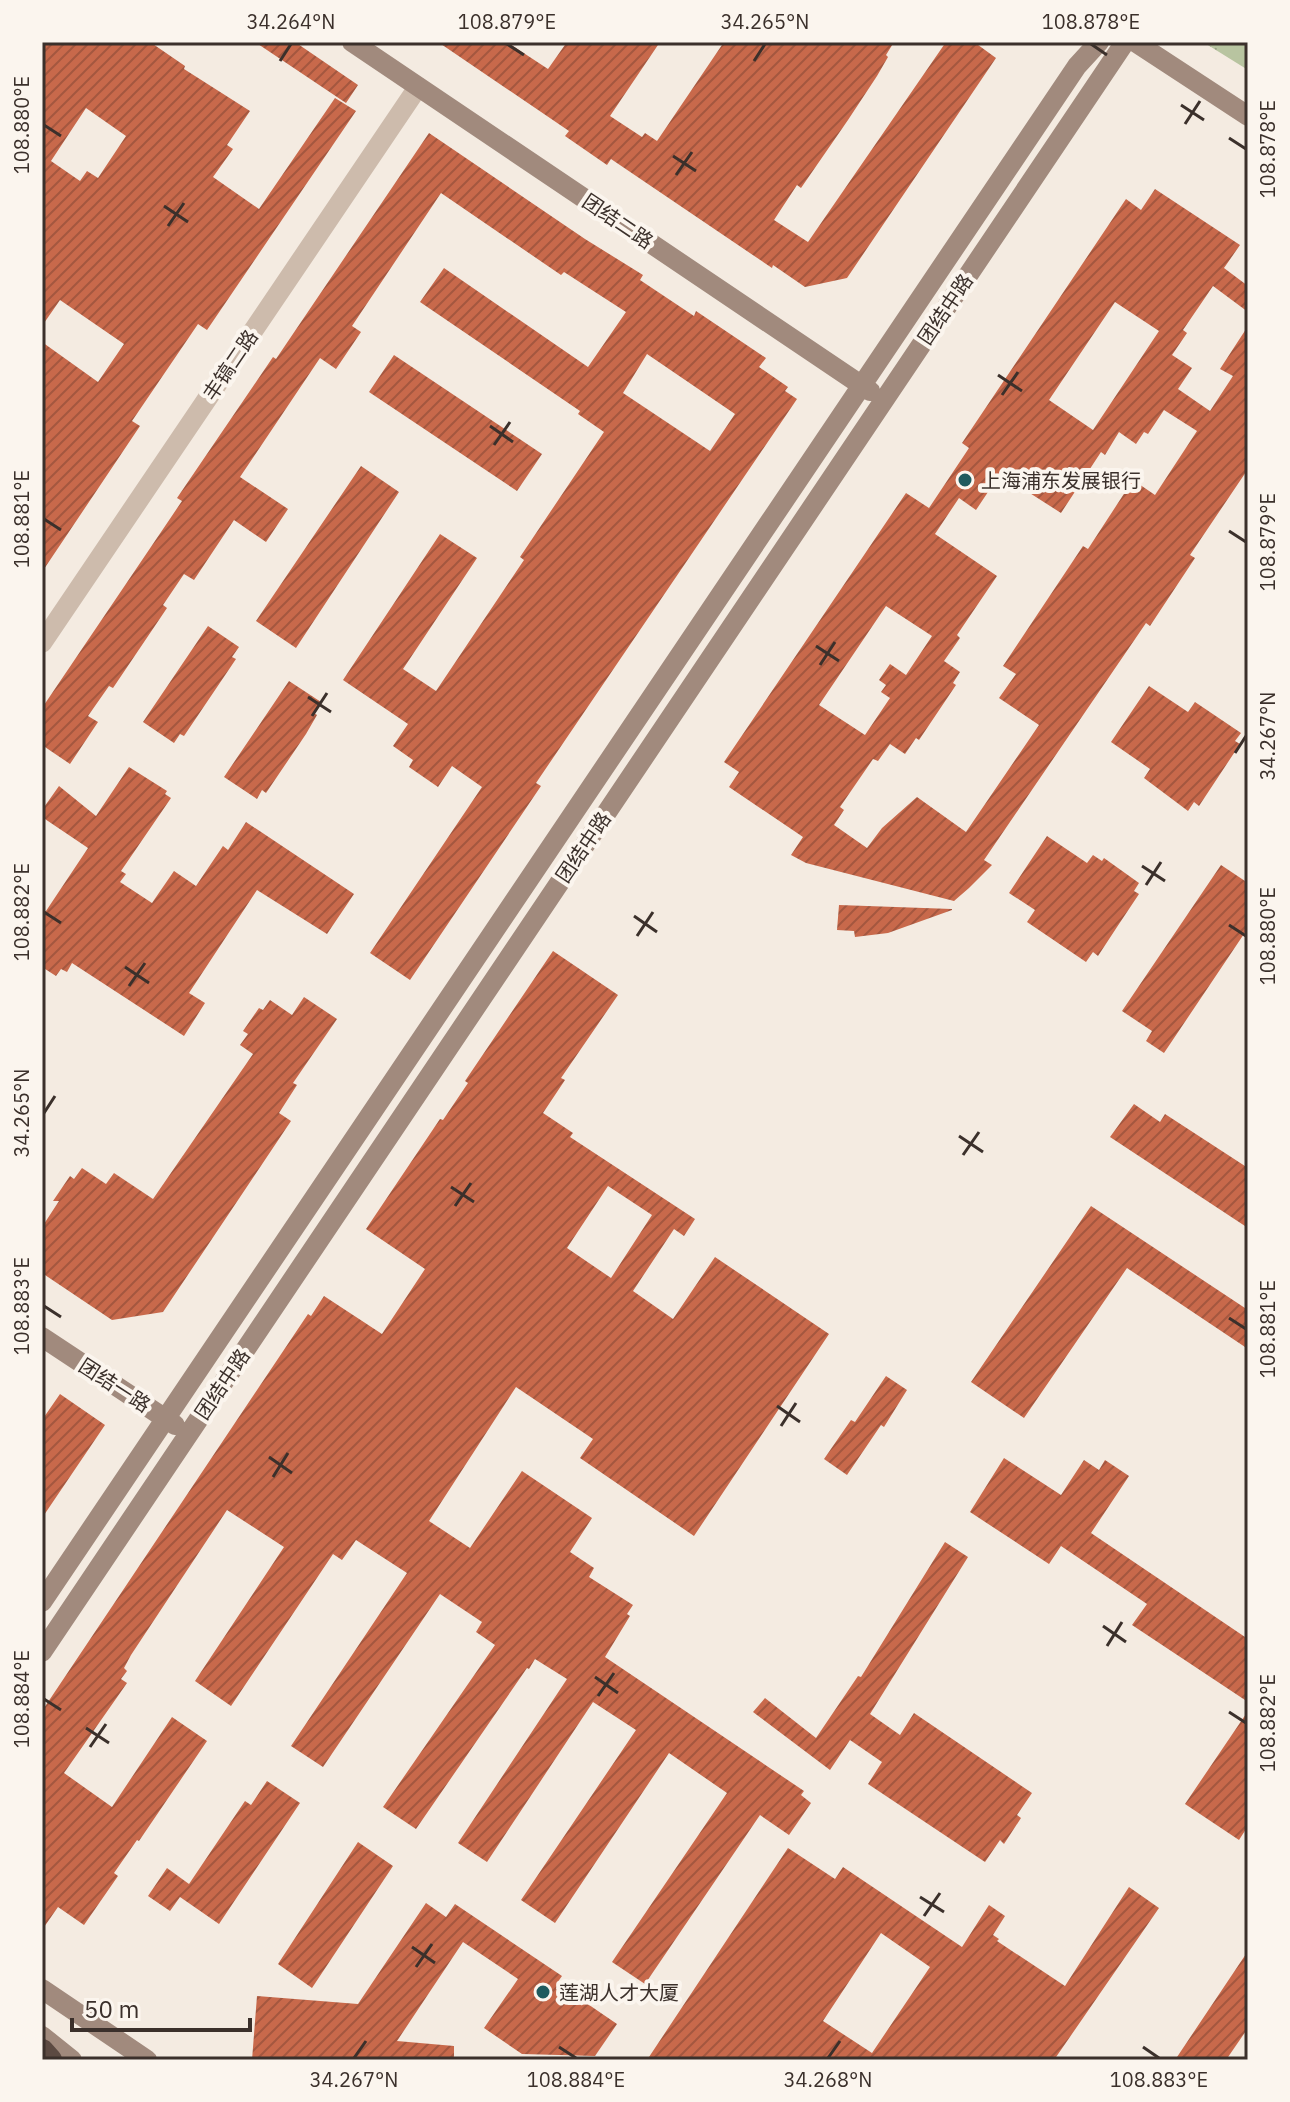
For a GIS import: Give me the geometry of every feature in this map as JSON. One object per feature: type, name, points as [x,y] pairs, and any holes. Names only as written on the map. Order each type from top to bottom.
[{"type":"street","name":"团结二路","points":[[352,42],[884,400]]},
{"type":"street","name":"团结中路","points":[[42,1602],[1077,66],[1099,42]]},
{"type":"street","name":"团结中路","points":[[42,1652],[1125,42]]},
{"type":"street","points":[[1135,42],[1248,116]]},
{"type":"street","name":"丰镐二路","points":[[42,643],[418,87]]},
{"type":"street","name":"团结一路","points":[[42,1337],[189,1434]]},
{"type":"street","points":[[42,1989],[147,2060]]},
{"type":"street","points":[[42,2036],[62,2057]]},
{"type":"green space","points":[[1203,42],[1248,42],[1248,70]]},
{"type":"building","points":[[42,42],[150,42],[185,66],[184,69],[250,111],[227,145],[233,149],[213,177],[259,209],[335,98],[356,111],[207,330],[198,324],[132,421],[140,426],[42,572],[42,342],[98,382],[124,344],[60,300],[42,326]],"holes":[[[86,108],[126,136],[98,178],[87,171],[80,181],[51,161]]]},
{"type":"building","points":[[255,42],[295,42],[358,85],[346,103]]},
{"type":"building","points":[[438,42],[507,42],[548,69],[567,42],[660,42],[610,116],[642,137],[645,133],[657,141],[724,42],[894,42],[877,76],[848,120],[801,188],[797,185],[774,220],[808,242],[946,42],[974,42],[996,58],[847,278],[805,287],[611,159],[607,165],[565,136],[569,131]]},
{"type":"building","points":[[429,133],[643,275],[640,280],[694,316],[696,311],[766,358],[759,367],[788,387],[785,391],[797,399],[536,783],[541,786],[410,980],[370,953],[482,787],[452,766],[438,787],[409,767],[413,760],[393,746],[408,724],[343,680],[440,534],[477,558],[403,669],[436,691],[524,560],[520,557],[604,432],[578,414],[580,411],[420,302],[444,268],[588,367],[626,312],[564,272],[561,275],[441,193],[352,326],[361,332],[336,369],[320,358],[240,477],[288,509],[266,542],[234,520],[194,580],[184,574],[163,605],[167,608],[113,688],[109,686],[88,716],[98,722],[70,764],[42,745],[42,708],[182,501],[177,498],[273,357],[276,359]],"holes":[[[647,354],[735,414],[710,451],[623,393]]]},
{"type":"building","points":[[1155,189],[1240,245],[1224,268],[1248,286],[1248,312],[1213,286],[1183,330],[1187,333],[1172,355],[1192,368],[1178,389],[1210,411],[1233,376],[1220,369],[1248,326],[1248,469],[1190,555],[1195,558],[1150,626],[1146,623],[984,860],[992,865],[969,888],[954,901],[806,863],[791,855],[803,837],[729,787],[739,772],[724,762],[906,493],[929,508],[969,448],[962,443],[1126,199],[1141,210]],"holes":[[[1115,302],[1159,331],[1093,430],[1049,400]],[[1164,410],[1197,431],[1155,495],[1133,480],[1088,549],[1083,546],[1003,666],[1016,674],[999,698],[1039,725],[966,832],[917,797],[882,828],[867,848],[834,825],[844,810],[840,807],[873,759],[878,761],[890,744],[905,754],[916,738],[919,740],[956,685],[953,683],[960,672],[944,661],[960,638],[957,635],[997,576],[935,534],[959,498],[976,510],[1000,474],[1061,513],[1101,452],[1105,455],[1119,432],[1136,444],[1144,432],[1148,434]],[[886,606],[932,636],[906,675],[890,664],[879,680],[886,685],[881,692],[890,698],[865,735],[819,705]]]},
{"type":"building","points":[[394,355],[542,454],[517,491],[369,392]]},
{"type":"building","points":[[361,466],[399,492],[296,648],[256,621]]},
{"type":"building","points":[[208,626],[239,647],[232,657],[236,659],[184,736],[180,734],[174,743],[143,722]]},
{"type":"building","points":[[289,681],[321,702],[306,734],[266,793],[262,790],[257,799],[224,777]]},
{"type":"building","points":[[1149,686],[1188,712],[1195,702],[1241,733],[1235,741],[1240,744],[1199,806],[1194,802],[1188,811],[1144,778],[1150,769],[1111,742]]},
{"type":"building","points":[[129,767],[167,791],[165,794],[171,798],[121,871],[126,874],[120,882],[152,903],[174,871],[196,886],[223,846],[228,850],[246,822],[354,894],[327,934],[257,890],[189,993],[205,1003],[184,1036],[72,963],[67,972],[61,969],[56,976],[42,967],[42,917],[88,848],[42,817],[42,810],[59,786],[96,816]]},
{"type":"building","points":[[1047,836],[1087,863],[1093,855],[1102,861],[1104,858],[1139,883],[1134,891],[1139,894],[1098,956],[1093,952],[1086,962],[1027,922],[1035,910],[1009,893]]},
{"type":"building","points":[[1221,865],[1248,883],[1248,928],[1164,1053],[1146,1041],[1152,1031],[1122,1011]]},
{"type":"building","points":[[839,905],[952,910],[888,933],[855,937],[854,931],[837,930]]},
{"type":"building","points":[[553,951],[618,995],[561,1078],[565,1080],[543,1113],[573,1133],[570,1137],[695,1219],[684,1236],[674,1229],[633,1291],[673,1319],[715,1257],[829,1334],[694,1536],[580,1458],[593,1439],[516,1387],[429,1521],[470,1548],[522,1471],[592,1518],[570,1552],[594,1568],[589,1577],[633,1605],[627,1614],[630,1616],[605,1657],[804,1791],[801,1795],[811,1803],[789,1835],[760,1815],[645,1984],[612,1962],[727,1793],[669,1753],[555,1923],[521,1900],[636,1730],[593,1702],[487,1862],[458,1843],[567,1679],[535,1659],[416,1829],[383,1807],[495,1645],[476,1632],[482,1622],[440,1594],[323,1767],[291,1746],[407,1573],[356,1540],[342,1560],[333,1554],[231,1706],[195,1681],[284,1547],[227,1510],[131,1655],[124,1668],[127,1671],[121,1679],[127,1683],[64,1773],[112,1807],[172,1717],[207,1741],[114,1873],[118,1876],[84,1925],[58,1907],[42,1930],[42,1711],[308,1314],[311,1316],[324,1296],[382,1334],[425,1269],[366,1229],[468,1083],[465,1081]],"holes":[[[608,1186],[652,1215],[611,1278],[567,1248]]]},
{"type":"building","points":[[304,997],[337,1019],[293,1083],[297,1085],[279,1113],[291,1121],[163,1312],[112,1320],[42,1273],[42,1227],[59,1201],[53,1201],[70,1176],[74,1179],[82,1168],[106,1184],[114,1173],[153,1199],[253,1054],[240,1045],[248,1034],[243,1031],[259,1008],[263,1010],[270,1000],[292,1015]]},
{"type":"building","points":[[1134,1104],[1160,1122],[1165,1114],[1248,1168],[1248,1228],[1110,1137]]},
{"type":"building","points":[[1091,1206],[1248,1310],[1248,1349],[1127,1268],[1024,1418],[971,1382]]},
{"type":"building","points":[[886,1376],[907,1390],[884,1427],[881,1425],[847,1475],[824,1459],[851,1420],[855,1422]]},
{"type":"building","points":[[60,1394],[105,1425],[42,1518],[42,1420]]},
{"type":"building","points":[[1004,1458],[1061,1495],[1084,1460],[1099,1470],[1105,1460],[1129,1476],[1091,1533],[1248,1639],[1248,1702],[1132,1625],[1147,1604],[1061,1546],[1049,1564],[970,1512]]},
{"type":"building","points":[[945,1542],[968,1557],[870,1714],[900,1735],[914,1713],[1032,1793],[1017,1815],[1021,1818],[1004,1844],[1000,1840],[985,1862],[868,1784],[882,1762],[850,1740],[830,1770],[753,1712],[765,1698],[816,1738],[858,1676],[861,1677]]},
{"type":"building","points":[[1248,1711],[1248,1826],[1239,1840],[1185,1804]]},
{"type":"building","points":[[267,1781],[300,1803],[219,1924],[180,1897],[170,1911],[148,1896],[167,1868],[189,1884],[245,1801],[251,1805]]},
{"type":"building","points":[[358,1842],[393,1866],[312,1988],[278,1964]]},
{"type":"building","points":[[788,1848],[835,1879],[843,1867],[962,1947],[989,1905],[1005,1916],[993,1935],[999,1939],[997,1941],[1065,1986],[1129,1887],[1159,1908],[1054,2060],[647,2060]],"holes":[[[881,1933],[930,1967],[872,2053],[823,2021]]]},
{"type":"building","points":[[426,1903],[446,1917],[455,1904],[562,1976],[557,1983],[617,2024],[595,2056],[522,2054],[484,2028],[518,1979],[463,1942],[397,2041],[454,2046],[454,2060],[252,2060],[257,1996],[358,2004]]},
{"type":"building","points":[[1248,1951],[1248,2028],[1226,2060],[1175,2060]]},
{"type":"place","name":"上海浦东发展银行","points":[[965,480]]},
{"type":"place","name":"莲湖人才大厦","points":[[543,1992]]}]
